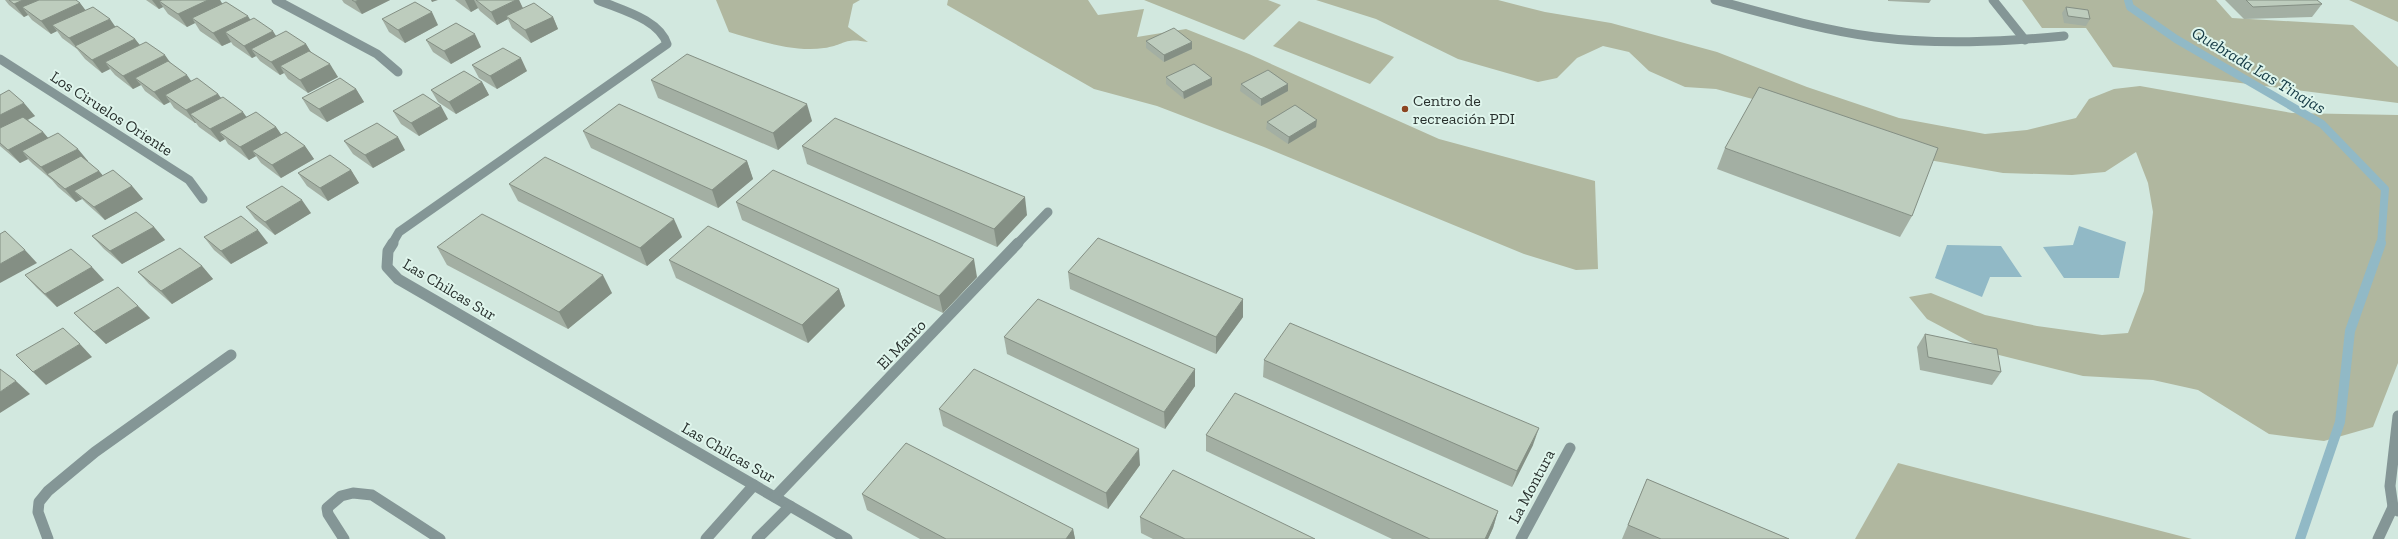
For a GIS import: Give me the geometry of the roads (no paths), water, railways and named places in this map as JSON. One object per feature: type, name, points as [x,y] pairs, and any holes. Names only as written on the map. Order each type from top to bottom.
[{"type":"street","points":[[276,0],[377,54],[398,72]]},
{"type":"street","name":"Las Chilcas Sur","points":[[598,0],[654,24],[664,34],[667,44],[399,232],[388,251],[387,267],[398,279],[846,539]]},
{"type":"street","points":[[1715,0],[1808,24],[1874,37],[1941,42],[2025,40],[2064,36]]},
{"type":"street","points":[[1992,0],[2025,40]]},
{"type":"street","name":"Los Ciruelos Oriente","points":[[2,62],[189,180],[203,199]]},
{"type":"street","name":"El Manto","points":[[775,497],[1048,212]]},
{"type":"street","points":[[48,539],[37,515],[40,500],[66,474],[231,355]]},
{"type":"street","points":[[2378,539],[2395,509],[2390,486],[2398,416]]},
{"type":"street","name":"La Montura","points":[[1521,539],[1570,448]]},
{"type":"street","points":[[706,539],[754,485]]},
{"type":"street","points":[[344,539],[328,514],[327,508],[341,496],[352,493],[372,495],[440,539]]},
{"type":"street","points":[[757,539],[790,506]]},
{"type":"water","points":[[2079,226],[2126,242],[2119,278],[2064,278],[2043,247],[2073,245]]},
{"type":"water","points":[[1947,245],[2001,246],[2022,277],[1990,277],[1982,297],[1935,278]]},
{"type":"waterway","name":"Quebrada Las Tinajas","points":[[2128,0],[2130,7],[2176,39],[2322,124],[2385,189],[2381,244]]},
{"type":"waterway","name":"Quebrada Las Tinajas","points":[[2300,539],[2340,422],[2350,331],[2381,243]]},
{"type":"place","name":"Centro de recreación PDI","points":[[1405,109]]}]
